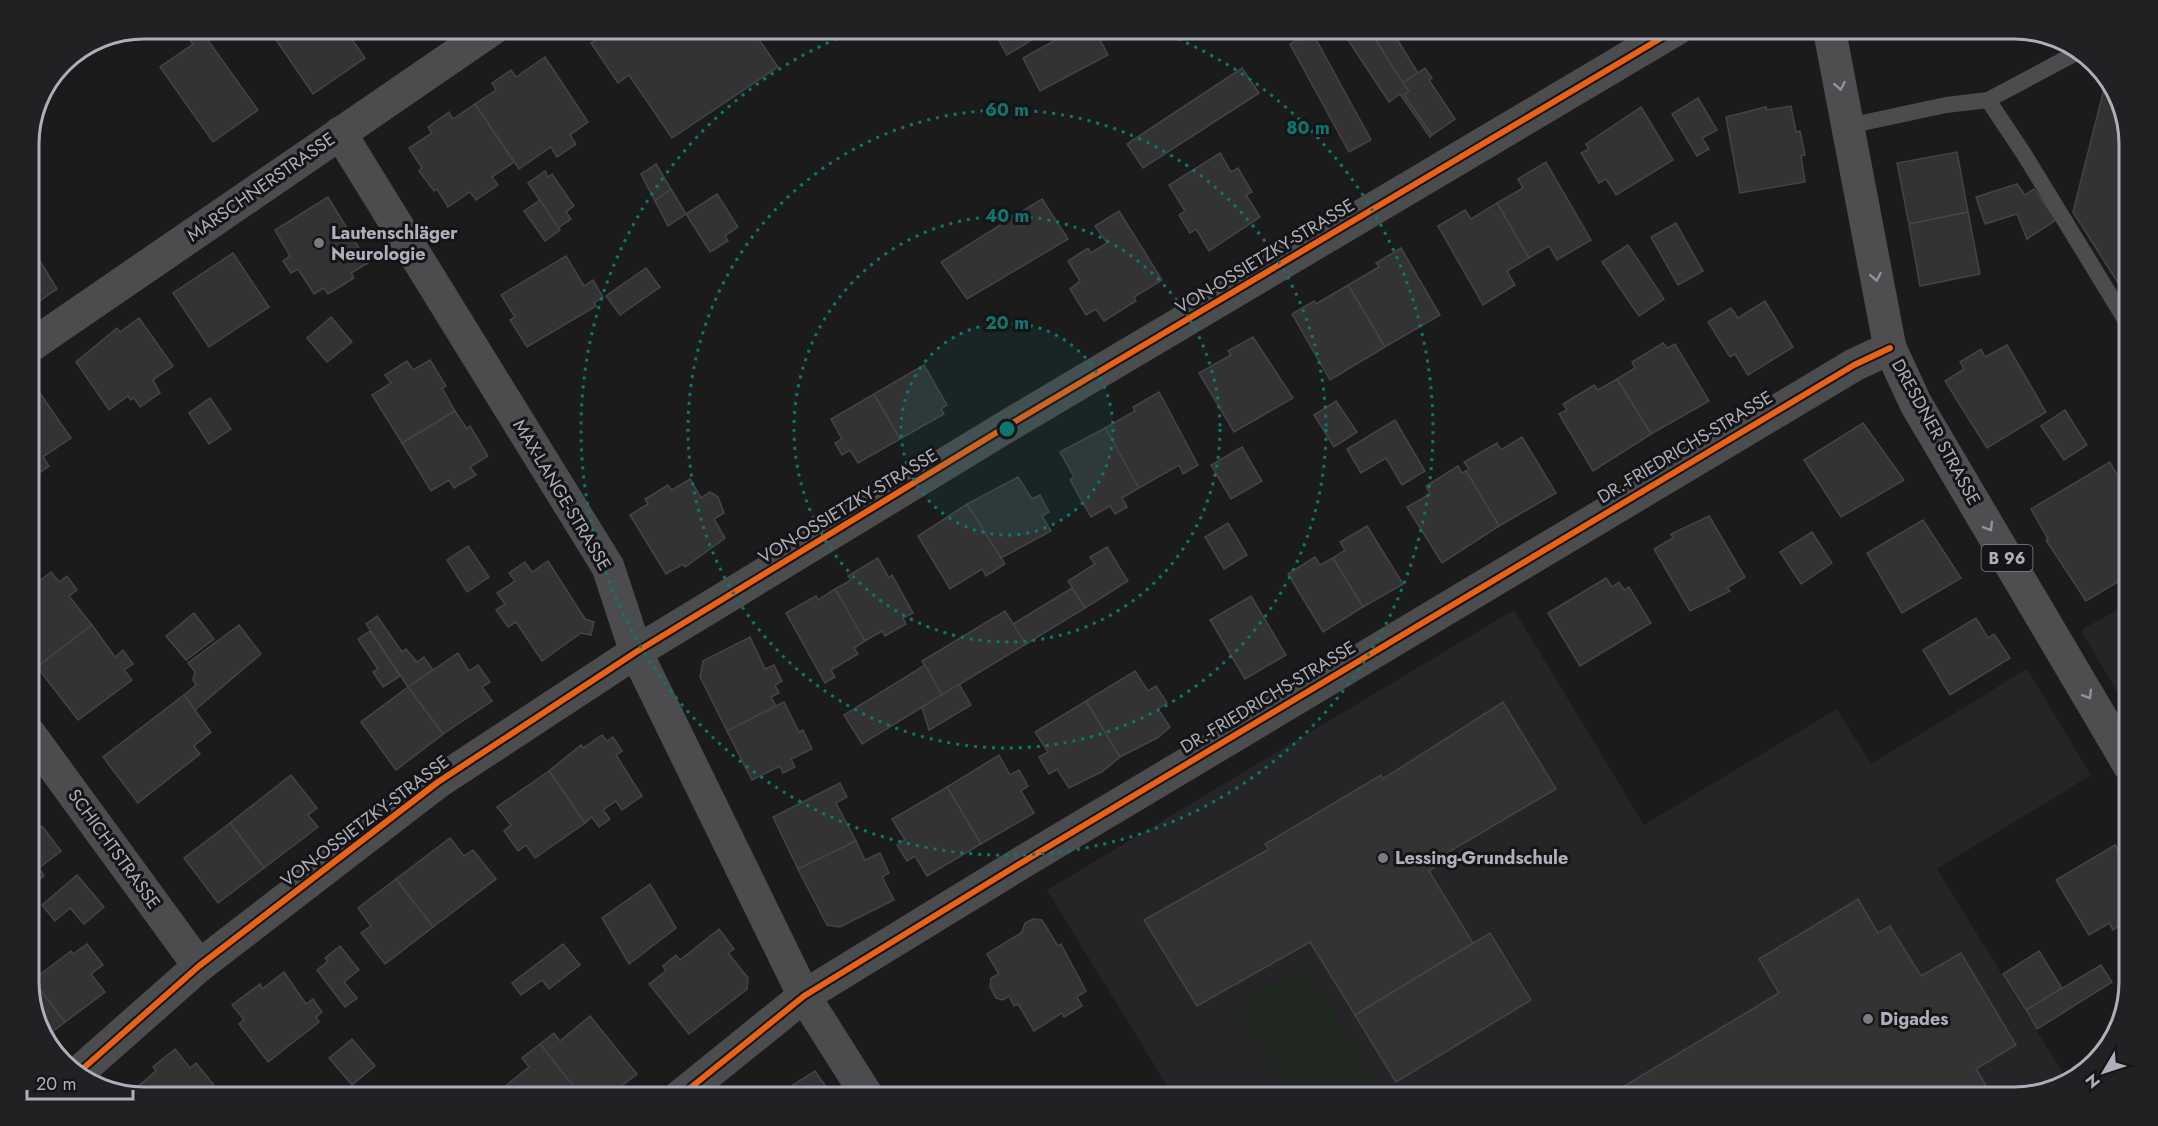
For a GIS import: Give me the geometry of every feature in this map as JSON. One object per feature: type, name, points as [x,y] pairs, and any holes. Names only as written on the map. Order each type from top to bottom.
[{"type":"main road","name":"DRESDNER STRASSE","points":[[1831,39],[1890,348],[1916,404],[2119,748]]},
{"type":"street","name":"MARSCHNERSTRASSE","points":[[39,340],[478,39]]},
{"type":"street","name":"VON-OSSIETZKY-STRASSE","points":[[84,1068],[199,966],[438,782],[636,652],[1014,422],[1659,39]]},
{"type":"street","name":"MAX-LANGE-STRASSE","points":[[340,133],[608,567],[636,652],[804,996],[861,1087]]},
{"type":"street","name":"DR.-FRIEDRICHS-STRASSE","points":[[692,1087],[804,996],[1580,527],[1854,365],[1890,348]]},
{"type":"street","name":"SCHICHTSTRASSE","points":[[39,747],[199,966]]},
{"type":"lane","points":[[1848,126],[1946,105],[1988,100],[2070,56]]},
{"type":"lane","points":[[1988,100],[2024,154],[2119,310]]},
{"type":"shaded area","points":[[2119,609],[2119,695],[2081,630]]},
{"type":"shaded area","name":"Lessing-Grundschule","points":[[1514,610],[1644,825],[1837,709],[1871,764],[2027,669],[2091,775],[1937,869],[2064,1074],[2028,1086],[1168,1087],[1047,890]]},
{"type":"shaded area","points":[[1304,964],[1376,1082],[1367,1087],[1285,1087],[1235,1006]]},
{"type":"shaded area","points":[[1232,1080],[1236,1087],[1221,1087]]},
{"type":"building","points":[[189,39],[207,39],[258,110],[213,142],[160,67],[193,44]]},
{"type":"building","points":[[276,39],[352,39],[365,58],[313,94]]},
{"type":"building","points":[[597,39],[759,39],[778,67],[672,138],[629,75],[618,83],[591,43]]},
{"type":"building","points":[[998,39],[1033,39],[1007,55]]},
{"type":"building","points":[[1057,39],[1100,39],[1108,55],[1040,91],[1023,58]]},
{"type":"building","points":[[1299,39],[1316,39],[1371,140],[1349,152],[1290,44]]},
{"type":"building","points":[[1347,39],[1375,39],[1409,91],[1404,95],[1432,135],[1430,137],[1400,94],[1389,102]]},
{"type":"building","points":[[1375,39],[1397,39],[1418,73],[1403,83]]},
{"type":"building","points":[[545,57],[588,122],[570,135],[576,144],[557,157],[551,147],[519,169],[475,104],[496,90],[492,83],[511,70],[516,77]]},
{"type":"building","points":[[1242,68],[1259,93],[1143,168],[1127,144]]},
{"type":"building","points":[[1425,68],[1432,78],[1429,80],[1455,119],[1432,135],[1404,95],[1409,91],[1403,83]]},
{"type":"building","points":[[2104,90],[2113,110],[2119,137],[2119,284],[2073,212]]},
{"type":"building","points":[[1698,98],[1717,130],[1702,138],[1709,149],[1697,156],[1672,114]]},
{"type":"building","points":[[475,104],[514,162],[492,177],[498,185],[476,200],[470,192],[448,207],[437,189],[434,191],[419,171],[422,168],[409,148],[432,133],[428,127],[449,112],[453,119]]},
{"type":"building","points":[[1791,106],[1796,132],[1800,131],[1805,155],[1801,156],[1805,182],[1740,193],[1726,117],[1766,107],[1767,110]]},
{"type":"building","points":[[1641,107],[1673,160],[1616,195],[1606,179],[1599,183],[1581,153],[1589,149],[1586,144]]},
{"type":"building","points":[[1957,152],[1968,212],[1909,224],[1897,163]]},
{"type":"building","points":[[1220,153],[1231,172],[1238,168],[1252,192],[1246,195],[1260,217],[1209,251],[1196,229],[1190,233],[1179,215],[1185,211],[1169,185]]},
{"type":"building","points":[[1546,162],[1591,240],[1557,260],[1549,246],[1529,258],[1497,203],[1523,188],[1518,179]]},
{"type":"building","points":[[656,164],[671,189],[655,201],[641,174]]},
{"type":"building","points":[[545,171],[548,177],[552,174],[574,206],[566,212],[571,219],[558,228],[528,183]]},
{"type":"building","points":[[2017,184],[2025,195],[2034,189],[2056,220],[2027,239],[2017,214],[1985,224],[1976,197]]},
{"type":"building","points":[[671,189],[686,214],[668,226],[655,201]]},
{"type":"building","points":[[717,194],[738,227],[725,236],[728,241],[710,252],[686,214]]},
{"type":"building","name":"Lautenschläger Neurologie","points":[[328,197],[368,263],[351,273],[354,278],[328,294],[324,288],[314,294],[298,269],[291,273],[283,261],[290,256],[275,230]]},
{"type":"building","points":[[1042,199],[1068,239],[967,299],[941,262]]},
{"type":"building","points":[[540,200],[560,230],[545,241],[524,211]]},
{"type":"building","points":[[1497,203],[1529,258],[1507,271],[1515,285],[1483,305],[1438,226],[1465,210],[1471,219]]},
{"type":"building","points":[[1119,211],[1162,280],[1134,297],[1136,301],[1104,321],[1096,309],[1086,315],[1070,289],[1080,281],[1068,261],[1088,248],[1091,253],[1107,243],[1095,226]]},
{"type":"building","points":[[1968,212],[1980,274],[1920,286],[1909,224]]},
{"type":"building","points":[[1676,223],[1703,271],[1678,285],[1651,237]]},
{"type":"building","points":[[1628,245],[1664,299],[1639,316],[1602,262]]},
{"type":"building","points":[[1401,248],[1440,315],[1385,347],[1348,285],[1379,267],[1376,263]]},
{"type":"building","points":[[233,253],[269,307],[209,347],[173,293]]},
{"type":"building","points":[[566,256],[584,286],[593,280],[603,297],[594,303],[596,306],[527,347],[510,320],[515,317],[501,295]]},
{"type":"building","points":[[39,259],[57,289],[39,301]]},
{"type":"building","points":[[646,268],[660,287],[620,315],[606,296]]},
{"type":"building","points":[[1348,285],[1385,347],[1330,380],[1292,314],[1314,301],[1316,304]]},
{"type":"building","points":[[1765,301],[1793,347],[1748,375],[1735,354],[1730,357],[1708,322],[1731,308],[1738,318]]},
{"type":"building","points":[[331,317],[352,342],[327,362],[307,338]]},
{"type":"building","points":[[139,318],[173,366],[153,380],[160,393],[140,407],[134,398],[131,400],[128,396],[109,410],[76,362],[117,328],[120,332]]},
{"type":"building","points":[[1253,337],[1293,398],[1234,432],[1199,373],[1231,355],[1228,351]]},
{"type":"building","points":[[1663,343],[1667,348],[1675,344],[1709,401],[1651,434],[1617,379],[1635,368],[1632,362]]},
{"type":"building","points":[[2007,345],[2046,412],[1987,448],[1945,381],[1964,369],[1960,362],[1981,349],[1985,357]]},
{"type":"building","points":[[430,360],[446,386],[442,388],[455,411],[402,443],[372,395],[391,383],[385,375],[407,361],[413,370]]},
{"type":"building","points":[[924,365],[947,405],[941,409],[944,414],[900,439],[874,394]]},
{"type":"building","points":[[1617,379],[1651,434],[1593,471],[1559,414],[1567,410],[1563,404],[1594,385],[1598,390]]},
{"type":"building","points":[[39,392],[71,438],[43,457],[49,466],[39,473]]},
{"type":"building","points":[[1159,392],[1198,465],[1183,474],[1179,465],[1139,488],[1105,428],[1135,411],[1133,407]]},
{"type":"building","points":[[874,394],[900,439],[858,463],[850,450],[842,455],[835,443],[842,439],[831,419]]},
{"type":"building","points":[[210,398],[231,429],[209,444],[189,413]]},
{"type":"building","points":[[1336,401],[1357,432],[1334,447],[1314,415]]},
{"type":"building","points":[[2065,410],[2087,445],[2064,460],[2041,426]]},
{"type":"building","points":[[455,411],[467,429],[470,426],[488,456],[470,467],[476,475],[454,488],[449,480],[431,491],[402,443]]},
{"type":"building","points":[[1395,420],[1425,471],[1402,485],[1386,458],[1361,473],[1347,449]]},
{"type":"building","points":[[1863,423],[1904,480],[1841,517],[1804,460]]},
{"type":"building","points":[[1105,428],[1139,488],[1122,498],[1127,507],[1115,514],[1110,506],[1091,517],[1070,480],[1074,477],[1060,452]]},
{"type":"building","points":[[1522,437],[1556,493],[1499,526],[1466,471],[1469,469],[1464,462],[1497,443],[1501,450]]},
{"type":"building","points":[[1242,447],[1262,481],[1231,499],[1211,465]]},
{"type":"building","points":[[2110,462],[2119,478],[2119,581],[2086,601],[2046,540],[2048,539],[2031,509]]},
{"type":"building","points":[[1458,466],[1462,473],[1466,471],[1499,526],[1442,563],[1407,507],[1430,494],[1426,486]]},
{"type":"building","points":[[1018,477],[1032,499],[1040,495],[1049,512],[1042,516],[1051,531],[1001,558],[967,504]]},
{"type":"building","points":[[690,479],[701,498],[710,492],[718,497],[724,513],[714,519],[725,538],[685,567],[683,564],[666,574],[630,515],[648,504],[645,499],[668,485],[672,490]]},
{"type":"building","points":[[967,504],[1005,564],[986,576],[982,569],[950,589],[918,536]]},
{"type":"building","points":[[1709,516],[1745,577],[1727,588],[1730,591],[1690,611],[1654,549],[1673,538],[1671,534]]},
{"type":"building","points":[[1923,520],[1961,578],[1902,613],[1867,553]]},
{"type":"building","points":[[1228,523],[1247,555],[1224,569],[1205,537]]},
{"type":"building","points":[[1367,526],[1403,584],[1363,607],[1333,558],[1345,550],[1340,542]]},
{"type":"building","points":[[1812,532],[1832,563],[1801,584],[1780,552]]},
{"type":"building","points":[[468,546],[489,577],[467,592],[447,560]]},
{"type":"building","points":[[1107,547],[1128,581],[1085,608],[1068,581],[1095,564],[1090,557]]},
{"type":"building","points":[[1315,557],[1320,565],[1333,558],[1363,607],[1323,632],[1288,574]]},
{"type":"building","points":[[878,558],[889,578],[892,575],[913,613],[903,618],[906,624],[885,636],[882,631],[865,641],[835,589],[851,580],[848,576]]},
{"type":"building","points":[[548,561],[585,619],[594,622],[591,635],[581,633],[542,661],[516,622],[508,627],[496,610],[505,604],[497,593],[515,581],[509,573],[525,562],[532,572]]},
{"type":"building","points":[[51,572],[59,582],[67,576],[77,590],[69,596],[92,625],[39,665],[39,581]]},
{"type":"building","points":[[1606,578],[1612,587],[1619,582],[1624,590],[1629,587],[1651,623],[1580,666],[1548,613]]},
{"type":"building","points":[[1072,588],[1085,608],[1026,644],[1013,624]]},
{"type":"building","points":[[835,589],[865,641],[854,648],[858,654],[831,670],[835,677],[825,683],[786,613],[816,596],[818,600]]},
{"type":"building","points":[[1251,596],[1286,655],[1245,679],[1210,620]]},
{"type":"building","points":[[1005,611],[1026,644],[942,695],[922,661]]},
{"type":"building","points":[[194,613],[214,639],[186,660],[166,636]]},
{"type":"building","points":[[377,616],[402,652],[406,649],[417,662],[424,657],[433,670],[408,687],[366,624]]},
{"type":"building","points":[[1976,618],[1988,638],[1994,634],[2010,658],[1950,695],[1923,650]]},
{"type":"building","points":[[92,625],[115,657],[123,650],[133,664],[124,670],[132,680],[78,720],[39,670],[39,665]]},
{"type":"building","points":[[239,625],[261,654],[195,710],[184,695],[196,685],[193,680],[195,672],[188,663]]},
{"type":"building","points":[[370,631],[400,676],[383,687],[373,672],[378,669],[358,639]]},
{"type":"building","points":[[750,637],[765,669],[774,665],[782,681],[775,685],[779,693],[771,697],[776,706],[727,731],[700,677],[703,661]]},
{"type":"building","points":[[458,653],[469,671],[478,665],[490,682],[482,687],[492,701],[443,734],[408,687]]},
{"type":"building","points":[[925,665],[942,695],[862,744],[844,715]]},
{"type":"building","points":[[1135,671],[1148,691],[1156,686],[1167,703],[1158,709],[1170,727],[1157,738],[1120,757],[1086,701]]},
{"type":"building","points":[[959,684],[971,705],[929,730],[922,707]]},
{"type":"building","points":[[408,687],[443,734],[396,770],[361,722]]},
{"type":"building","points":[[184,695],[211,732],[194,746],[200,754],[138,803],[103,757]]},
{"type":"building","points":[[1086,701],[1120,757],[1103,771],[1069,788],[1057,769],[1049,774],[1039,757],[1048,752],[1035,732]]},
{"type":"building","points":[[784,702],[799,732],[803,730],[812,749],[791,759],[795,767],[783,773],[780,766],[752,780],[727,731]]},
{"type":"building","points":[[1503,702],[1556,789],[1431,862],[1434,868],[1429,871],[1473,943],[1355,1015],[1310,942],[1197,1006],[1144,920],[1269,849],[1265,844],[1381,775],[1383,779]]},
{"type":"building","points":[[602,735],[607,741],[613,737],[622,751],[616,755],[642,796],[622,810],[616,801],[603,810],[610,819],[599,827],[592,817],[585,823],[549,771],[581,745],[583,748]]},
{"type":"building","points":[[999,755],[1010,775],[1019,770],[1028,786],[1021,791],[1034,813],[981,844],[947,787]]},
{"type":"building","points":[[549,771],[585,823],[535,858],[526,845],[518,851],[504,831],[511,825],[497,807]]},
{"type":"building","points":[[291,775],[317,808],[308,815],[318,827],[264,868],[230,823]]},
{"type":"building","points":[[840,783],[847,797],[836,803],[856,841],[798,869],[773,817]]},
{"type":"building","points":[[947,787],[981,844],[927,876],[915,856],[907,861],[897,845],[905,840],[892,819]]},
{"type":"building","points":[[230,823],[264,868],[218,903],[184,858]]},
{"type":"building","points":[[42,826],[61,851],[39,868],[39,828]]},
{"type":"building","points":[[450,838],[464,856],[473,850],[496,879],[433,927],[396,879]]},
{"type":"building","points":[[856,841],[865,860],[880,853],[889,873],[882,877],[894,900],[840,927],[827,925],[798,869]]},
{"type":"building","points":[[2115,845],[2119,852],[2119,926],[2113,930],[2109,923],[2089,935],[2056,880]]},
{"type":"building","points":[[39,868],[44,876],[39,879]]},
{"type":"building","points":[[77,875],[104,907],[84,924],[70,908],[55,921],[42,905]]},
{"type":"building","points":[[396,879],[433,927],[385,964],[361,933],[371,926],[358,908]]},
{"type":"building","points":[[650,884],[676,928],[629,964],[602,918]]},
{"type":"building","name":"Digades","points":[[1858,899],[1878,933],[1890,926],[1921,976],[1961,953],[2016,1045],[1976,1069],[1987,1087],[1623,1087],[1779,993],[1759,959]]},
{"type":"building","points":[[1033,919],[1042,920],[1058,946],[1061,944],[1086,991],[1077,997],[1082,1006],[1064,1017],[1062,1013],[1034,1031],[1018,1004],[1014,1006],[1009,996],[1003,1000],[996,998],[990,987],[991,978],[999,974],[987,954],[1022,932],[1025,923]]},
{"type":"building","points":[[719,929],[734,949],[728,953],[748,978],[747,989],[689,1034],[649,984],[666,971],[663,966],[676,955],[680,960]]},
{"type":"building","points":[[1490,933],[1531,1000],[1396,1082],[1355,1015]]},
{"type":"building","points":[[87,944],[103,965],[91,974],[105,992],[65,1022],[39,988],[39,975],[71,951],[73,954]]},
{"type":"building","points":[[563,944],[580,965],[549,989],[542,980],[521,995],[512,983]]},
{"type":"building","points":[[340,946],[359,970],[344,982],[357,998],[345,1007],[317,970],[328,961],[325,958]]},
{"type":"building","points":[[2039,951],[2062,988],[2026,1010],[2003,974]]},
{"type":"building","points":[[2101,965],[2112,982],[2037,1029],[2026,1010]]},
{"type":"building","points":[[284,972],[306,1004],[313,999],[322,1012],[316,1017],[319,1022],[268,1062],[239,1024],[244,1020],[232,1005],[260,984],[262,989]]},
{"type":"building","points":[[39,988],[65,1022],[52,1032],[41,1003]]},
{"type":"building","points":[[590,1016],[637,1074],[620,1087],[574,1087],[540,1044],[554,1033],[560,1041]]},
{"type":"building","points":[[352,1039],[375,1066],[352,1085],[329,1058]]},
{"type":"building","points":[[540,1044],[574,1087],[504,1087],[529,1067],[522,1058]]},
{"type":"building","points":[[175,1049],[190,1068],[196,1063],[214,1085],[211,1087],[138,1087],[156,1071],[153,1067]]},
{"type":"building","points":[[815,1071],[826,1087],[790,1087]]},
{"type":"cycle path","points":[[84,1068],[199,966],[438,782],[636,652],[1004,428],[1659,39]]},
{"type":"cycle path","points":[[691,1087],[804,996],[1016,866],[1854,365],[1890,348]]},
{"type":"place","name":"Lautenschläger Neurologie","points":[[319,243]]},
{"type":"place","name":"Lessing-Grundschule","points":[[1383,858]]},
{"type":"place","name":"Digades","points":[[1868,1019]]}]
